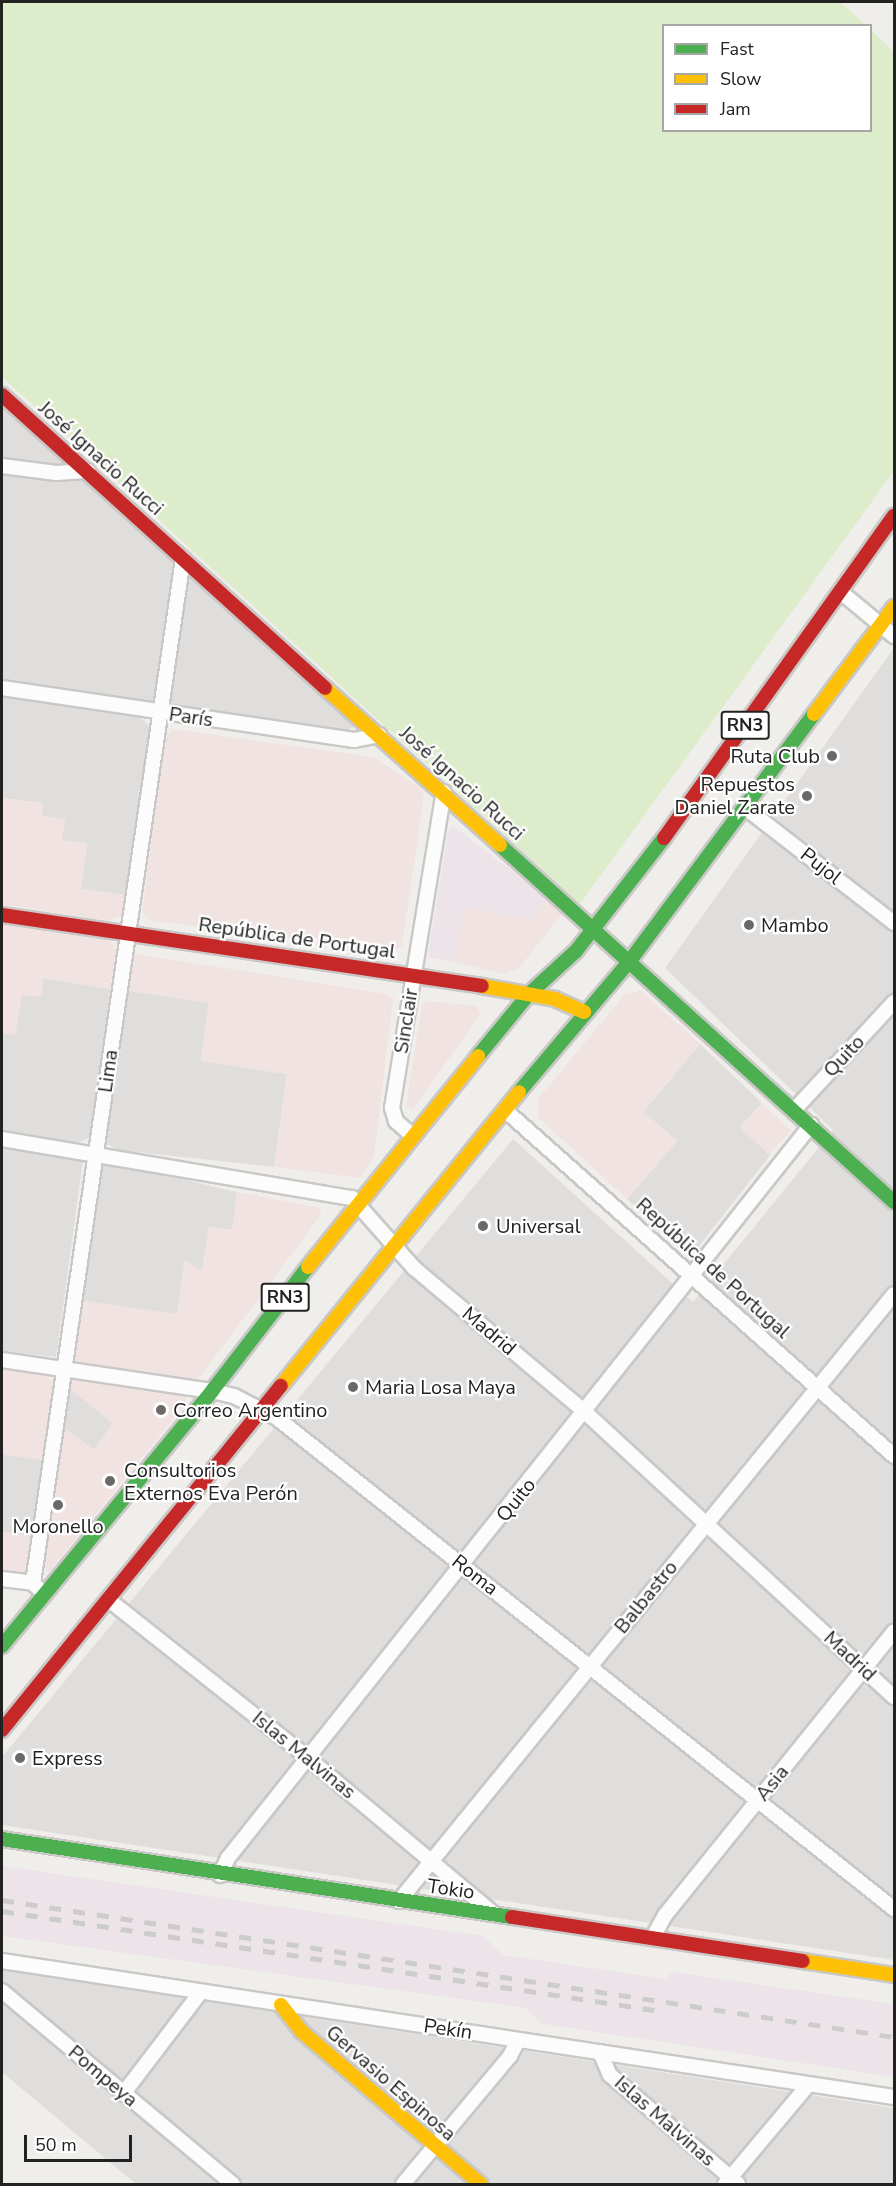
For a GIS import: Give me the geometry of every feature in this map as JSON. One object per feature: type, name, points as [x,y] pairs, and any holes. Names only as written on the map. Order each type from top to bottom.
[{"type":"main road","name":"José Ignacio Rucci","points":[[2,395],[444,792],[593,931],[894,1202]]},
{"type":"main road","name":"RN3","points":[[2,1646],[212,1391],[358,1203],[529,994],[593,931],[844,594],[894,516]]},
{"type":"main road","name":"RN3","points":[[2,1730],[584,1012],[629,962],[747,809],[894,607]]},
{"type":"main road","name":"República de Portugal","points":[[2,915],[529,994],[555,999],[584,1012]]},
{"type":"main road","name":"Tokio","points":[[2,1839],[220,1875],[653,1937],[894,1975]]},
{"type":"main road","name":"Gervasio Espinosa","points":[[281,2005],[301,2031],[481,2184]]},
{"type":"street","points":[[2,466],[57,473],[88,471]]},
{"type":"street","name":"Lima","points":[[33,1583],[183,559]]},
{"type":"street","points":[[844,594],[894,636]]},
{"type":"street","name":"París","points":[[2,688],[354,740],[380,735]]},
{"type":"street","name":"Sinclair","points":[[413,1136],[396,1121],[392,1108],[444,792]]},
{"type":"street","name":"Pujol","points":[[747,809],[894,923]]},
{"type":"street","name":"Quito","points":[[794,1110],[894,1002]]},
{"type":"street","name":"República de Portugal","points":[[505,1110],[894,1456]]},
{"type":"street","name":"Quito","points":[[220,1875],[228,1858],[586,1413],[691,1275],[811,1125]]},
{"type":"street","name":"Madrid","points":[[2,1139],[342,1194],[358,1203],[393,1247],[586,1413],[894,1698]]},
{"type":"street","name":"Balbastro","points":[[399,1901],[894,1294]]},
{"type":"street","name":"Roma","points":[[2,1360],[212,1391],[263,1409],[592,1665],[894,1909]]},
{"type":"street","points":[[2,1579],[33,1583],[44,1593]]},
{"type":"street","name":"Islas Malvinas","points":[[109,1600],[308,1758],[432,1860],[495,1916]]},
{"type":"street","name":"Asia","points":[[653,1937],[666,1914],[894,1631]]},
{"type":"street","name":"Pekín","points":[[2,1961],[894,2097]]},
{"type":"street","name":"Pompeya","points":[[2,1991],[233,2184]]},
{"type":"street","points":[[123,2094],[200,1993]]},
{"type":"street","points":[[403,2184],[510,2056],[518,2040]]},
{"type":"street","name":"Islas Malvinas","points":[[600,2052],[610,2075],[731,2182]]},
{"type":"street","points":[[731,2182],[808,2085]]},
{"type":"shaded area","points":[[2,399],[353,719],[354,727],[346,731],[2,679]]},
{"type":"shaded area","points":[[894,648],[894,1960],[2,1825],[2,1757],[513,1139],[693,1302],[833,1130],[665,968]]},
{"type":"shaded area","points":[[2,694],[139,717],[146,722],[150,729],[125,895],[81,889],[87,844],[62,840],[42,816],[43,803],[2,798]]},
{"type":"shaded area","points":[[172,729],[373,757],[421,788],[424,796],[402,946],[392,952],[149,920],[142,911],[166,737]]},
{"type":"shaded area","points":[[2,798],[43,803],[42,816],[65,819],[62,840],[87,844],[81,889],[125,895],[123,914],[107,921],[2,904]]},
{"type":"shaded area","points":[[452,825],[547,898],[532,920],[464,907],[454,962],[428,957],[448,831]]},
{"type":"shaded area","points":[[547,898],[562,914],[519,968],[505,974],[454,962],[463,907],[532,919]]},
{"type":"shaded area","points":[[2,923],[109,939],[116,951],[110,989],[44,978],[41,997],[22,995],[15,1035],[2,1033]]},
{"type":"shaded area","points":[[136,954],[387,994],[393,1000],[374,1156],[360,1178],[274,1167],[287,1074],[201,1061],[209,1003],[124,990],[129,957]]},
{"type":"shaded area","points":[[44,978],[110,989],[90,1137],[74,1145],[2,1134],[2,1033],[15,1035],[22,994]]},
{"type":"shaded area","points":[[124,990],[209,1003],[201,1061],[287,1074],[274,1167],[119,1150],[105,1143]]},
{"type":"shaded area","points":[[641,991],[700,1044],[643,1111],[677,1141],[627,1199],[538,1117],[538,1099],[625,994]]},
{"type":"shaded area","points":[[428,1001],[477,1006],[480,1015],[413,1109],[406,1107],[422,1004]]},
{"type":"shaded area","points":[[700,1044],[762,1103],[741,1128],[771,1154],[696,1250],[687,1251],[627,1199],[677,1141],[643,1112]]},
{"type":"shaded area","points":[[762,1103],[791,1130],[769,1154],[739,1127]]},
{"type":"shaded area","points":[[2,1146],[83,1161],[56,1357],[2,1351]]},
{"type":"shaded area","points":[[108,1162],[237,1192],[233,1230],[209,1227],[202,1272],[185,1260],[177,1315],[78,1300],[100,1168]]},
{"type":"shaded area","points":[[237,1192],[321,1208],[320,1216],[199,1378],[191,1382],[71,1362],[78,1300],[177,1314],[185,1260],[202,1272],[209,1227],[232,1230]]},
{"type":"shaded area","points":[[2,1366],[42,1371],[54,1383],[43,1460],[2,1454]]},
{"type":"shaded area","points":[[70,1377],[182,1391],[187,1402],[49,1572],[40,1567],[60,1425],[94,1450],[113,1423],[68,1387]]},
{"type":"shaded area","points":[[68,1387],[113,1423],[94,1450],[60,1425]]},
{"type":"shaded area","points":[[2,1454],[43,1460],[32,1536],[2,1532]]},
{"type":"shaded area","points":[[2,1532],[32,1536],[27,1568],[22,1575],[2,1574]]},
{"type":"shaded area","points":[[2,1866],[483,1936],[503,1955],[667,1979],[672,1972],[894,2004],[894,2077],[543,2024],[526,2008],[2,1936]]},
{"type":"shaded area","points":[[2,1970],[894,2108],[894,2184],[136,2184],[2,2072]]},
{"type":"green space","points":[[2,2],[840,2],[865,24],[662,24],[662,132],[872,132],[872,31],[894,52],[894,471],[580,904],[2,377]]},
{"type":"railway","points":[[2,1900],[894,2037]]},
{"type":"railway","points":[[2,1911],[660,2011]]},
{"type":"traffic: fast","points":[[519,1092],[629,962],[814,714]]},
{"type":"traffic: fast","points":[[478,1056],[529,994],[576,951],[664,838]]},
{"type":"traffic: fast","points":[[500,845],[894,1202]]},
{"type":"traffic: fast","points":[[2,1646],[212,1391],[308,1267]]},
{"type":"traffic: fast","points":[[2,1839],[512,1917]]},
{"type":"traffic: slow","points":[[814,714],[894,607]]},
{"type":"traffic: slow","points":[[325,688],[500,845]]},
{"type":"traffic: slow","points":[[482,986],[555,999],[584,1012]]},
{"type":"traffic: slow","points":[[308,1267],[478,1056]]},
{"type":"traffic: slow","points":[[281,1386],[519,1092]]},
{"type":"traffic: slow","points":[[803,1961],[894,1975]]},
{"type":"traffic: slow","points":[[281,2005],[301,2031],[481,2184]]},
{"type":"traffic: jam","points":[[2,395],[325,688]]},
{"type":"traffic: jam","points":[[664,838],[894,516]]},
{"type":"traffic: jam","points":[[2,915],[482,986]]},
{"type":"traffic: jam","points":[[2,1730],[281,1386]]},
{"type":"traffic: jam","points":[[512,1917],[803,1961]]},
{"type":"place","name":"Ruta Club","points":[[832,756]]},
{"type":"place","name":"Repuestos Daniel Zarate","points":[[807,796]]},
{"type":"place","name":"Mambo","points":[[749,925]]},
{"type":"place","name":"Universal","points":[[483,1226]]},
{"type":"place","name":"Maria Losa Maya","points":[[353,1387]]},
{"type":"place","name":"Correo Argentino","points":[[161,1410]]},
{"type":"place","name":"Consultorios Externos Eva Perón","points":[[110,1481]]},
{"type":"place","name":"Moronello","points":[[58,1505]]},
{"type":"place","name":"Express","points":[[20,1758]]}]
